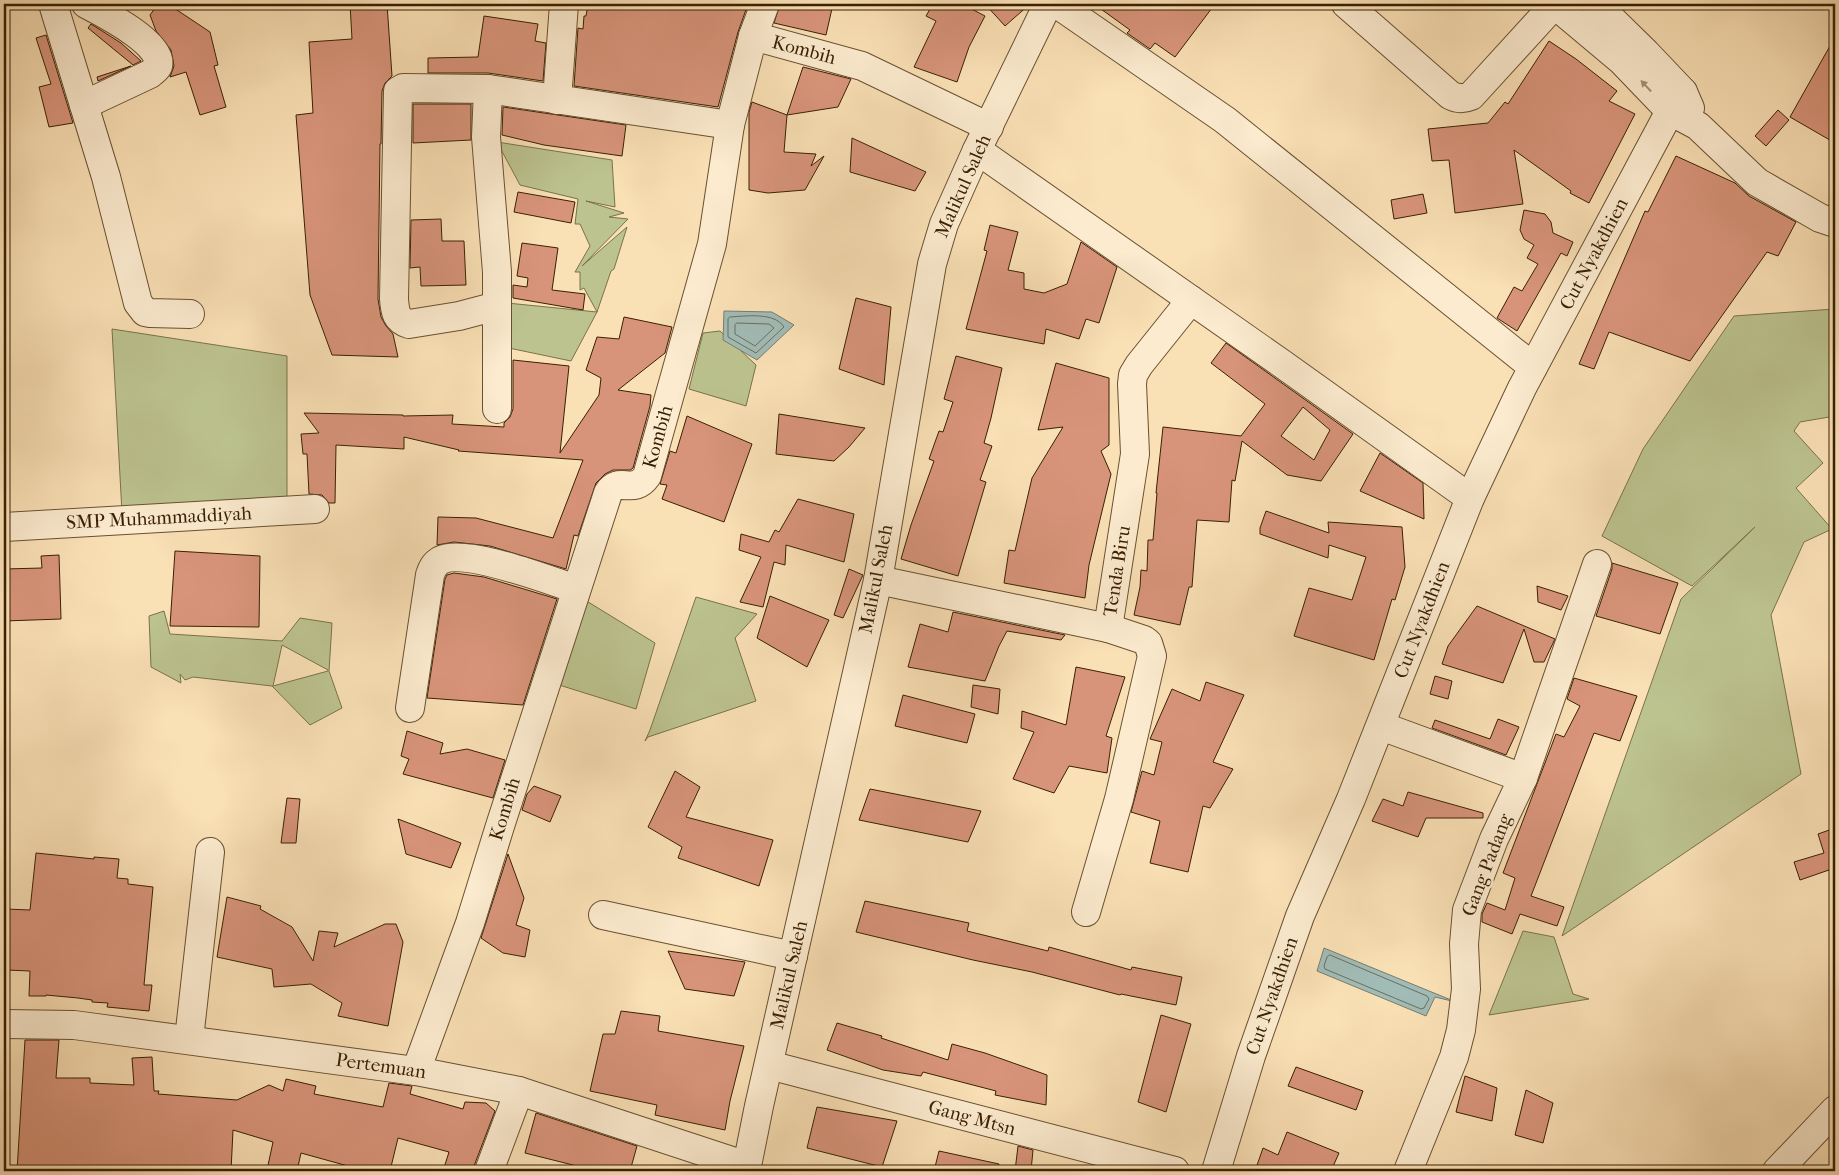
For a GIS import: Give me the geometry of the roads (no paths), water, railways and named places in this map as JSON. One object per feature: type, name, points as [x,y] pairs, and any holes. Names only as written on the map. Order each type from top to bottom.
[{"type":"street","points":[[53,4],[106,178],[138,303],[145,312],[190,314]]},
{"type":"street","points":[[84,105],[150,74],[158,66],[157,54],[146,43],[115,19],[86,4]]},
{"type":"street","points":[[557,100],[564,4]]},
{"type":"street","points":[[753,36],[765,4]]},
{"type":"street","name":"Malikul Saleh","points":[[747,1169],[878,580],[932,264],[944,224],[1048,4]]},
{"type":"street","points":[[1057,4],[1225,120],[1533,367]]},
{"type":"street","points":[[1346,4],[1450,95],[1465,99],[1471,96],[1554,4],[1622,61],[1676,102],[1698,126],[1757,182],[1820,218],[1835,223]]},
{"type":"street","points":[[1596,4],[1646,53],[1676,102]]},
{"type":"street","name":"Kombih","points":[[416,1071],[470,923],[608,493],[611,487],[617,485],[636,485],[642,483],[647,476],[712,244],[730,126],[753,36],[862,66],[983,138],[1191,300],[1470,498]]},
{"type":"street","points":[[497,306],[459,316],[409,324],[402,322],[397,317],[394,299],[398,91],[403,88],[488,89],[730,126]]},
{"type":"street","points":[[488,89],[486,137],[496,262],[497,409]]},
{"type":"street","name":"Cut Nyakdhien","points":[[1216,1171],[1251,1056],[1300,916],[1381,726],[1470,498],[1533,367],[1676,102]]},
{"type":"street","name":"Tenda Biru","points":[[878,580],[1108,628],[1135,454],[1133,375],[1191,300]]},
{"type":"street","name":"SMP Muhammaddiyah","points":[[4,527],[315,509]]},
{"type":"street","points":[[410,708],[430,576],[434,565],[452,557],[482,560],[576,588]]},
{"type":"street","name":"Gang Padang","points":[[1408,1171],[1454,1057],[1461,1030],[1466,989],[1464,944],[1466,910],[1494,839],[1523,778],[1597,564]]},
{"type":"street","points":[[1086,912],[1119,799],[1152,656],[1148,643],[1144,640],[1108,628]]},
{"type":"street","points":[[1381,726],[1523,778]]},
{"type":"street","points":[[189,1040],[210,852]]},
{"type":"street","points":[[603,915],[793,956]]},
{"type":"street","name":"Pertemuan","points":[[4,1024],[74,1026],[189,1040],[416,1071],[519,1091],[747,1169]]},
{"type":"street","name":"Gang Mtsn","points":[[769,1065],[1175,1171]]},
{"type":"street","points":[[489,1171],[519,1091]]},
{"type":"street","points":[[1777,1171],[1835,1110]]},
{"type":"water","points":[[724,311],[772,312],[794,325],[757,360],[723,340]]},
{"type":"water","points":[[1324,948],[1456,1002],[1435,997],[1426,1016],[1317,971]]}]
